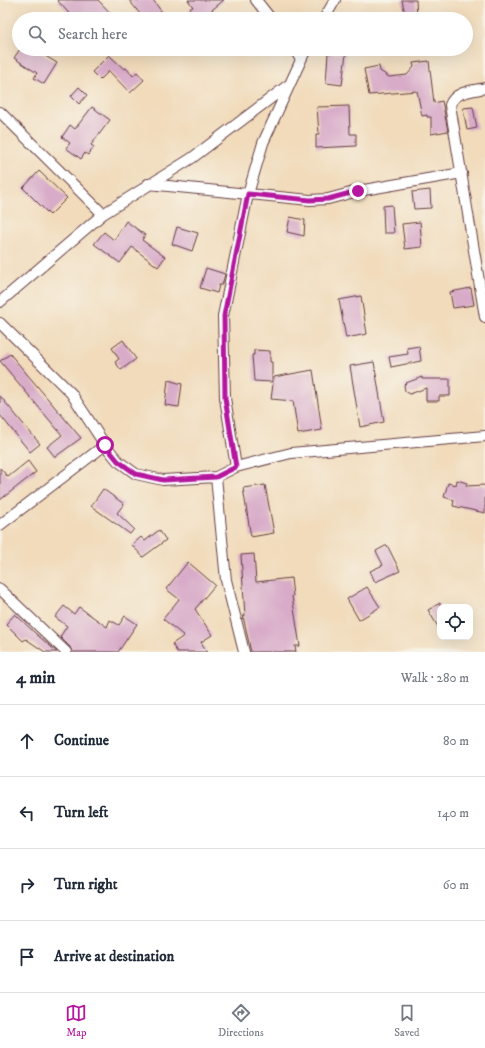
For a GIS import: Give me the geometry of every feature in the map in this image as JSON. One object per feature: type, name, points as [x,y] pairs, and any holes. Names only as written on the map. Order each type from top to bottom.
[{"type":"street","points":[[256,0],[265,12]]},
{"type":"street","points":[[328,12],[335,0]]},
{"type":"street","points":[[236,467],[225,398],[224,316],[248,194],[263,143],[302,56]]},
{"type":"street","points":[[0,302],[103,214],[148,184],[192,158],[289,85]]},
{"type":"street","points":[[485,88],[459,94],[452,98],[450,105],[485,317]]},
{"type":"street","points":[[0,112],[103,214]]},
{"type":"street","points":[[148,184],[310,200],[328,199],[358,191],[462,174]]},
{"type":"street","points":[[0,323],[71,393],[105,445],[118,461],[136,474],[163,480],[216,477],[236,467],[291,453],[485,436]]},
{"type":"street","points":[[0,525],[105,445]]},
{"type":"street","points":[[216,477],[226,580],[244,652]]},
{"type":"street","points":[[0,589],[66,652]]},
{"type":"building","points":[[57,0],[98,0],[109,12],[68,12]]},
{"type":"building","points":[[129,0],[153,0],[162,12],[138,12]]},
{"type":"building","points":[[188,0],[224,0],[209,12],[191,12],[189,9],[193,7]]},
{"type":"building","points":[[402,0],[416,0],[417,12],[405,12]]},
{"type":"building","points":[[15,56],[46,56],[57,63],[44,84],[34,78],[37,73],[14,58]]},
{"type":"building","points":[[108,56],[110,56],[124,69],[126,68],[133,76],[137,72],[144,80],[130,93],[109,71],[100,80],[92,72]]},
{"type":"building","points":[[328,56],[346,56],[342,85],[326,83]]},
{"type":"building","points":[[429,61],[434,103],[442,101],[448,131],[431,134],[431,117],[427,117],[427,115],[422,116],[417,91],[369,95],[364,69],[379,66],[380,71],[389,77],[407,75],[414,67],[413,63]]},
{"type":"building","points":[[79,87],[87,95],[79,104],[71,96]]},
{"type":"building","points":[[349,106],[350,134],[356,134],[356,146],[316,148],[316,134],[319,134],[317,107]]},
{"type":"building","points":[[92,107],[110,120],[91,145],[94,147],[88,155],[85,153],[81,159],[66,148],[70,143],[62,137],[70,125],[75,129]]},
{"type":"building","points":[[473,107],[477,128],[467,130],[463,108]]},
{"type":"building","points":[[39,171],[67,198],[50,215],[23,188]]},
{"type":"building","points":[[430,190],[431,208],[414,209],[412,192]]},
{"type":"building","points":[[392,205],[394,233],[384,233],[383,206]]},
{"type":"building","points":[[290,217],[305,220],[304,236],[287,232]]},
{"type":"building","points":[[126,221],[145,235],[142,240],[165,257],[158,267],[132,247],[120,263],[94,244],[104,232],[114,240]]},
{"type":"building","points":[[420,222],[422,247],[405,249],[402,224]]},
{"type":"building","points":[[177,227],[198,233],[192,251],[172,244]]},
{"type":"building","points":[[206,268],[225,274],[222,285],[219,285],[217,293],[200,288]]},
{"type":"building","points":[[471,288],[474,305],[453,308],[450,292]]},
{"type":"building","points":[[361,296],[367,334],[346,338],[339,300]]},
{"type":"building","points":[[123,340],[136,359],[121,370],[115,362],[119,359],[112,348]]},
{"type":"building","points":[[419,346],[421,361],[391,367],[389,357],[408,354],[407,348]]},
{"type":"building","points":[[254,350],[270,351],[270,362],[272,362],[272,382],[254,381],[252,355],[254,355]]},
{"type":"building","points":[[10,354],[81,438],[55,457],[47,447],[62,435],[0,361]]},
{"type":"building","points":[[374,362],[384,422],[360,427],[350,366]]},
{"type":"building","points":[[313,370],[322,430],[298,434],[293,401],[271,399],[274,377]]},
{"type":"building","points":[[422,377],[422,379],[450,379],[450,396],[439,396],[439,401],[426,401],[426,388],[410,394],[405,391],[404,385],[406,383]]},
{"type":"building","points":[[168,380],[182,384],[179,407],[165,405]]},
{"type":"building","points":[[0,396],[40,444],[30,452],[0,415]]},
{"type":"building","points":[[28,461],[36,472],[0,500],[0,468],[8,477]]},
{"type":"building","points":[[457,480],[467,483],[466,486],[485,485],[485,513],[453,506],[454,500],[444,497],[448,483],[456,485]]},
{"type":"building","points":[[265,485],[274,533],[251,537],[243,488]]},
{"type":"building","points":[[103,489],[124,504],[117,513],[134,529],[130,534],[91,506]]},
{"type":"building","points":[[159,530],[166,540],[143,557],[132,545],[141,537],[145,541]]},
{"type":"building","points":[[387,545],[400,571],[375,582],[370,571],[383,565],[376,551]]},
{"type":"building","points":[[254,554],[256,582],[291,578],[292,596],[300,646],[295,646],[296,652],[251,652],[243,616],[245,616],[241,555]]},
{"type":"building","points":[[188,562],[215,585],[195,609],[212,635],[201,642],[207,652],[177,652],[172,644],[184,636],[163,619],[179,599],[166,589]]},
{"type":"building","points":[[367,587],[380,607],[359,620],[347,599]]},
{"type":"building","points":[[437,605],[437,625],[428,610]]},
{"type":"building","points":[[64,606],[74,614],[79,607],[107,627],[110,620],[119,625],[125,616],[137,624],[118,652],[72,652],[70,647],[60,637],[67,626],[55,617]]},
{"type":"building","points":[[15,614],[57,652],[45,652],[26,639],[23,641],[6,624]]},
{"type":"route","points":[[105,445],[118,461],[136,474],[163,480],[216,477],[236,467],[225,398],[224,316],[248,194],[310,200],[328,199],[358,191]]}]
